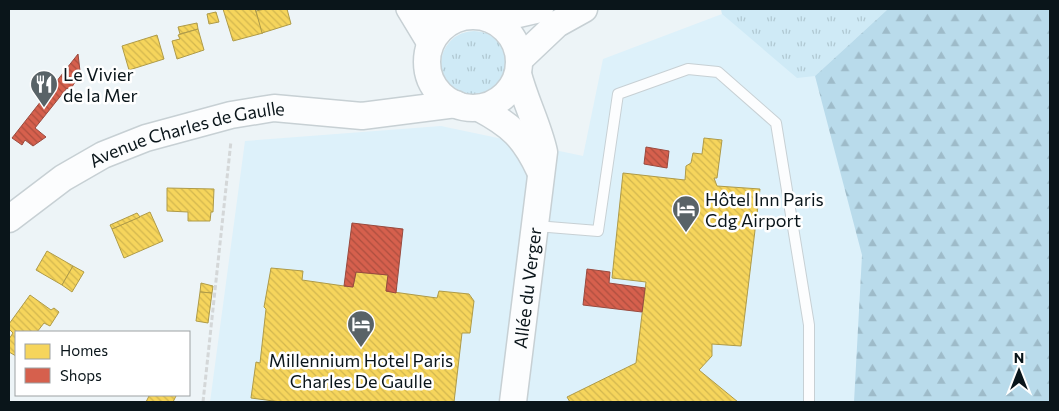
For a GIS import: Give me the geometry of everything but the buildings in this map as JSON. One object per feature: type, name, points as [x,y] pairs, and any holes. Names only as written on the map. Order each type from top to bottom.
[{"type":"street","points":[[407,9],[428,57],[437,91],[503,121],[528,145],[542,174]]},
{"type":"street","points":[[420,9],[450,22]]},
{"type":"street","points":[[385,113],[408,95],[439,31],[450,22],[470,16],[493,20],[540,9]]},
{"type":"street","points":[[467,106],[493,104],[506,95],[519,67],[557,24],[584,9]]},
{"type":"street","points":[[493,20],[512,36],[519,67]]},
{"type":"street","name":"Allée du Verger","points":[[513,402],[544,152],[540,134],[525,101],[519,67]]},
{"type":"street","name":"Avenue Charles de Gaulle","points":[[10,216],[63,178],[104,155],[146,138],[231,115],[274,108],[337,116],[362,116],[467,106]]},
{"type":"lane","points":[[536,226],[598,231],[618,94],[688,69],[718,72],[776,123],[809,325],[809,402]]},
{"type":"path","points":[[203,402],[231,148],[231,115]]},
{"type":"shaded area","points":[[721,9],[1050,9],[1050,402],[210,402],[245,141],[441,126],[583,156],[603,59],[722,14]]},
{"type":"green space","points":[[721,9],[888,9],[815,76],[797,78],[722,14]]},
{"type":"green space","points":[[888,9],[1050,9],[1050,402],[854,402],[862,255],[815,76]]},
{"type":"green space","points":[[468,31],[480,31],[492,36],[502,46],[507,58],[505,77],[492,92],[480,97],[468,97],[456,92],[446,82],[441,70],[441,58],[446,46],[456,36]]},
{"type":"place","name":"Le Vivier de la Mer","points":[[44,108]]},
{"type":"place","name":"Hôtel Inn Paris Cdg Airport","points":[[686,233]]},
{"type":"place","name":"Millennium Hotel Paris Charles De Gaulle","points":[[361,348]]}]
